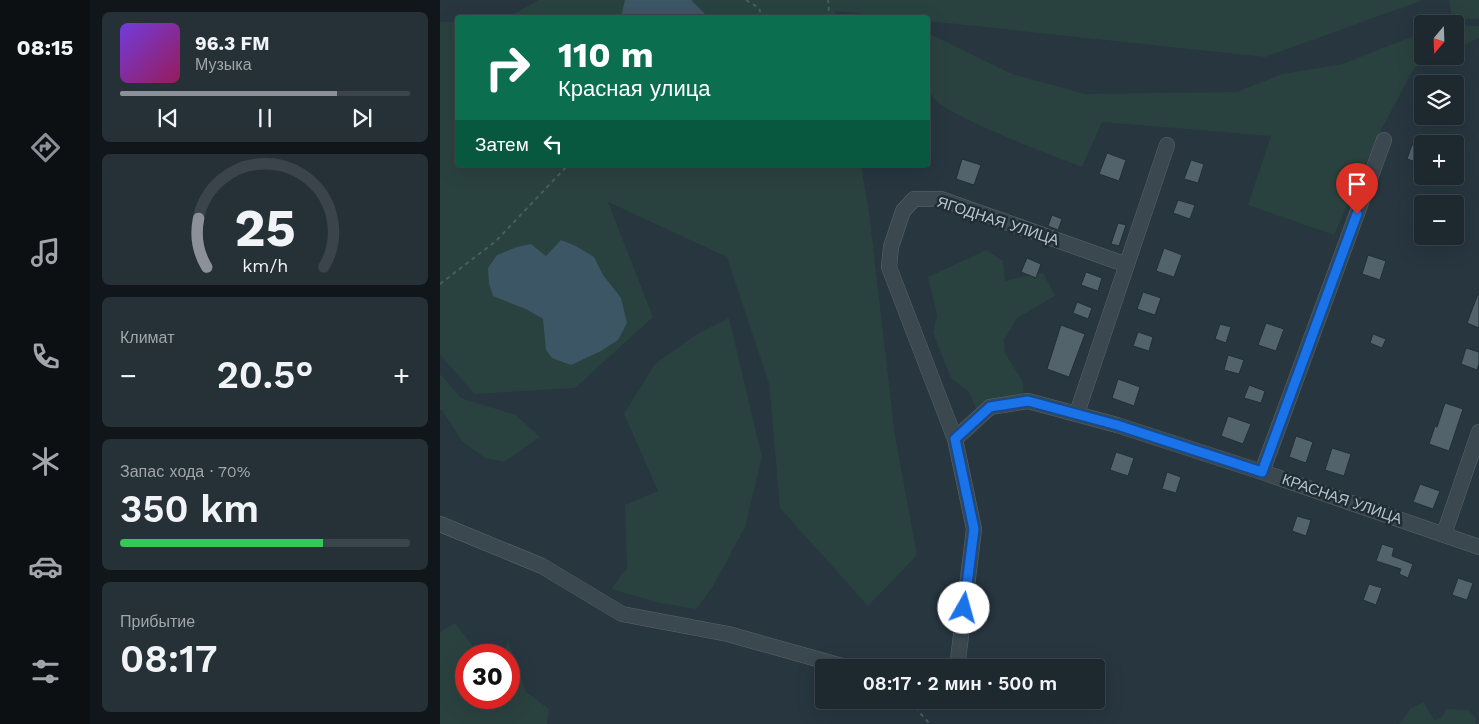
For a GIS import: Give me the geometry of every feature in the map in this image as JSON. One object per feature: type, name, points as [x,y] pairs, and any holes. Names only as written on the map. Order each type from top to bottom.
[{"type":"street","points":[[1262,472],[1384,140]]},
{"type":"street","points":[[1076,413],[1167,145]]},
{"type":"street","name":"ЯГОДНАЯ УЛИЦА","points":[[955,439],[889,267],[891,247],[903,211],[914,198],[941,199],[1127,265]]},
{"type":"street","name":"КРАСНАЯ УЛИЦА","points":[[955,439],[990,407],[1028,401],[1117,425],[1262,472],[1479,547]]},
{"type":"street","points":[[1444,534],[1479,432]]},
{"type":"street","points":[[955,439],[974,529],[958,659]]},
{"type":"street","points":[[440,524],[542,566],[622,614],[728,634],[817,659]]},
{"type":"path","points":[[746,0],[759,8],[761,15]]},
{"type":"path","points":[[827,15],[828,0]]},
{"type":"path","points":[[440,284],[496,241],[566,167]]},
{"type":"path","points":[[918,709],[930,724]]},
{"type":"green space","points":[[539,0],[1423,0],[1265,57],[930,21],[930,15],[874,15],[835,11],[836,15],[512,15]]},
{"type":"green space","points":[[1449,0],[1479,0],[1479,19],[1464,18],[1464,15],[1452,15]]},
{"type":"green space","points":[[440,22],[455,22],[455,167],[861,167],[869,212],[895,436],[917,555],[868,606],[780,508],[769,383],[727,257],[608,202],[653,317],[575,388],[474,394],[440,354]]},
{"type":"green space","points":[[1464,25],[1479,26],[1479,38],[1464,45]]},
{"type":"green space","points":[[930,34],[1012,74],[1085,94],[1237,92],[1282,74],[1342,64],[1414,36],[1414,65],[1420,65],[1414,68],[1379,134],[1334,235],[1248,205],[1271,136],[1102,122],[1082,167],[978,125],[942,105],[933,97],[930,90]]},
{"type":"green space","points":[[986,250],[1003,261],[1005,281],[1043,273],[1055,296],[1017,318],[1004,340],[1005,353],[1023,382],[1024,397],[978,414],[969,392],[951,378],[933,333],[937,315],[928,277]]},
{"type":"green space","points":[[729,318],[762,457],[745,527],[712,588],[696,609],[660,603],[611,589],[627,568],[625,505],[658,491],[624,414],[655,364],[697,334]]},
{"type":"green space","points":[[440,374],[461,398],[516,415],[540,437],[504,462],[485,458],[462,441],[442,410],[440,410]]},
{"type":"green space","points":[[455,623],[471,644],[455,644],[455,709],[520,709],[520,675],[526,692],[549,709],[547,724],[440,724],[440,632]]},
{"type":"green space","points":[[1424,702],[1434,720],[1442,717],[1447,709],[1468,710],[1477,719],[1475,724],[1399,724],[1411,708]]},
{"type":"water","points":[[625,0],[691,0],[706,15],[621,15]]},
{"type":"water","points":[[561,240],[576,246],[594,257],[603,275],[621,298],[627,323],[618,340],[601,351],[571,365],[552,358],[546,350],[543,319],[528,310],[493,296],[489,283],[488,268],[497,255],[531,244],[546,256]]},
{"type":"building","points":[[1412,145],[1414,146],[1414,161],[1407,159]]},
{"type":"building","points":[[1107,153],[1126,160],[1119,181],[1099,174]]},
{"type":"building","points":[[962,159],[981,165],[974,185],[956,179]]},
{"type":"building","points":[[1191,160],[1204,164],[1198,183],[1184,179]]},
{"type":"building","points":[[1178,200],[1195,205],[1190,219],[1173,213]]},
{"type":"building","points":[[1052,215],[1062,219],[1058,230],[1048,226]]},
{"type":"building","points":[[1118,223],[1126,225],[1119,246],[1111,244]]},
{"type":"building","points":[[1164,248],[1182,255],[1174,277],[1156,271]]},
{"type":"building","points":[[1368,255],[1386,261],[1380,280],[1362,274]]},
{"type":"building","points":[[1027,258],[1041,264],[1036,278],[1021,272]]},
{"type":"building","points":[[1086,272],[1102,278],[1098,291],[1081,285]]},
{"type":"building","points":[[1143,292],[1161,298],[1155,315],[1137,309]]},
{"type":"building","points":[[1479,294],[1479,328],[1467,323]]},
{"type":"building","points":[[1077,302],[1092,308],[1088,319],[1073,313]]},
{"type":"building","points":[[1266,323],[1284,329],[1276,351],[1258,345]]},
{"type":"building","points":[[1220,324],[1231,327],[1226,343],[1215,339]]},
{"type":"building","points":[[1061,325],[1085,334],[1069,377],[1047,369]]},
{"type":"building","points":[[1138,332],[1153,337],[1149,351],[1133,346]]},
{"type":"building","points":[[1373,334],[1386,339],[1382,348],[1370,343]]},
{"type":"building","points":[[1466,348],[1479,352],[1477,370],[1461,364]]},
{"type":"building","points":[[1228,355],[1244,360],[1239,374],[1224,370]]},
{"type":"building","points":[[1118,379],[1140,387],[1134,406],[1112,398]]},
{"type":"building","points":[[1249,385],[1265,391],[1261,403],[1244,398]]},
{"type":"building","points":[[1445,403],[1463,409],[1449,451],[1429,444]]},
{"type":"building","points":[[1228,416],[1251,424],[1243,444],[1221,436]]},
{"type":"building","points":[[1296,436],[1313,442],[1306,463],[1289,457]]},
{"type":"building","points":[[1332,448],[1351,454],[1344,476],[1325,470]]},
{"type":"building","points":[[1116,452],[1134,458],[1128,476],[1110,470]]},
{"type":"building","points":[[1167,472],[1181,477],[1176,493],[1162,489]]},
{"type":"building","points":[[1420,484],[1440,491],[1433,509],[1413,502]]},
{"type":"building","points":[[1297,516],[1311,520],[1306,536],[1292,531]]},
{"type":"building","points":[[1382,544],[1394,548],[1392,556],[1413,564],[1408,578],[1399,574],[1401,569],[1376,561]]},
{"type":"building","points":[[1458,578],[1473,583],[1467,600],[1452,595]]},
{"type":"building","points":[[1369,584],[1382,588],[1376,605],[1363,600]]},
{"type":"route","points":[[964,608],[974,529],[955,439],[990,407],[1028,401],[1117,425],[1262,472],[1357,214]]}]
